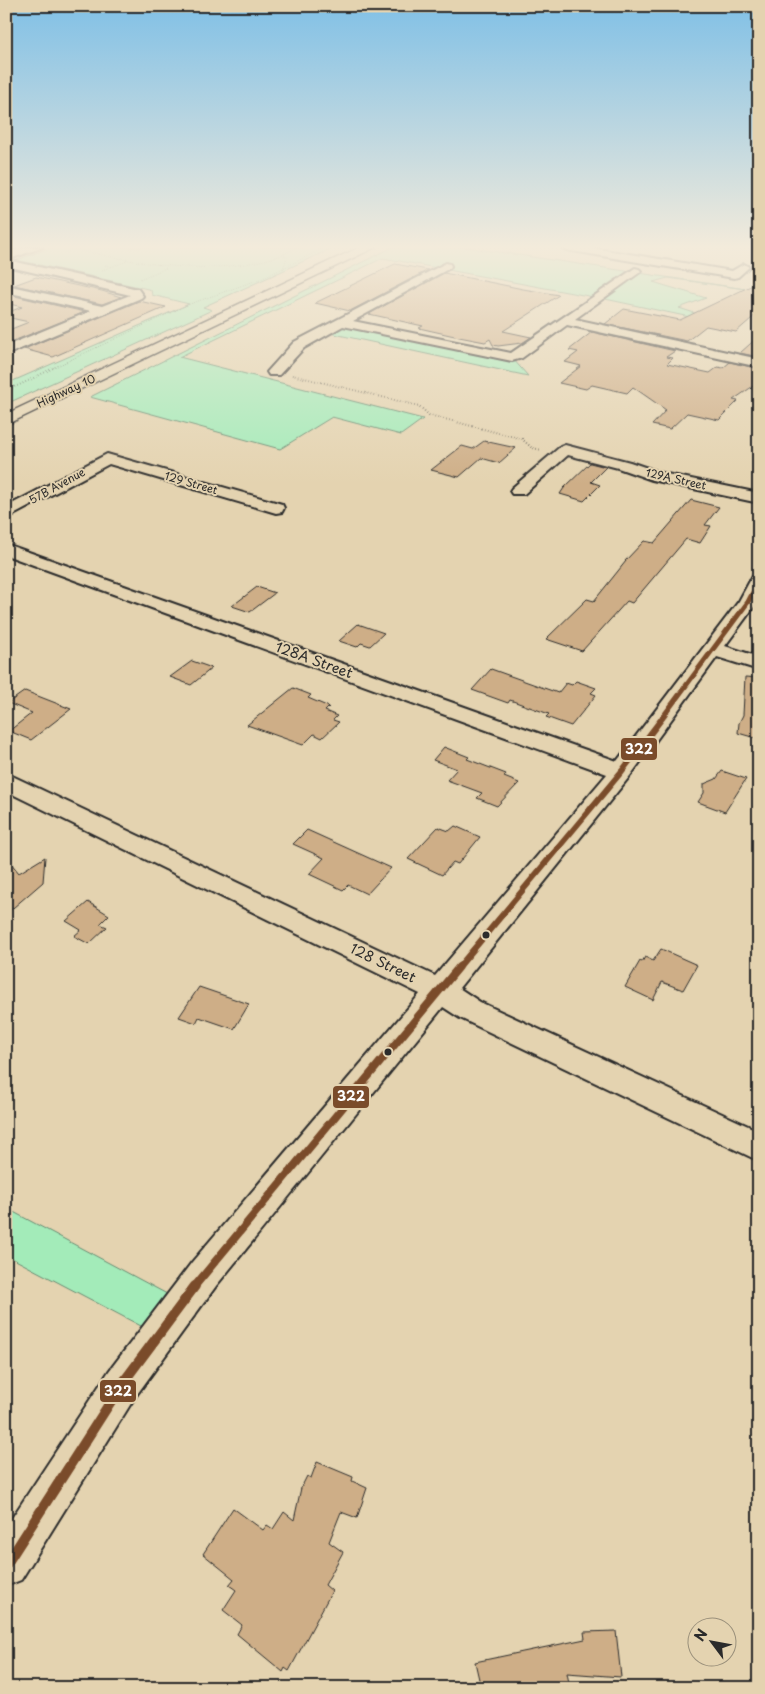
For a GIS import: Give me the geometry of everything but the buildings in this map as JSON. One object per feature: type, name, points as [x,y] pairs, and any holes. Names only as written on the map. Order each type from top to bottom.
[{"type":"highway","name":"Highway 10","points":[[6,409],[185,326]]},
{"type":"highway","name":"Highway 10","points":[[6,420],[204,326]]},
{"type":"street","points":[[6,351],[66,326]]},
{"type":"street","points":[[274,372],[285,363],[293,350],[299,345],[333,326]]},
{"type":"street","points":[[359,326],[507,357],[518,355],[559,326]]},
{"type":"street","points":[[590,326],[759,363]]},
{"type":"street","name":"129A Street","points":[[518,491],[565,450],[624,465],[658,477],[759,498]]},
{"type":"street","name":"129 Street","points":[[107,458],[276,508]]},
{"type":"street","name":"57B Avenue","points":[[6,514],[107,458]]},
{"type":"street","name":"128A Street","points":[[6,549],[622,771]]},
{"type":"street","points":[[6,1565],[122,1384],[204,1274],[622,771],[748,602],[759,581]]},
{"type":"street","points":[[712,649],[759,664]]},
{"type":"street","name":"128 Street","points":[[6,781],[441,991],[470,1010],[759,1147]]},
{"type":"path","points":[[6,390],[26,383],[32,378],[142,326]]},
{"type":"path","points":[[289,374],[419,406],[429,415],[522,439],[532,448],[545,452]]},
{"type":"green space","points":[[139,326],[177,326],[6,404],[6,384]]},
{"type":"green space","points":[[233,326],[243,326],[179,357],[423,419],[401,435],[332,417],[280,449],[90,397]]},
{"type":"green space","points":[[336,326],[357,326],[513,359],[528,376],[325,332]]},
{"type":"green space","points":[[6,1208],[182,1302],[160,1336],[6,1255]]},
{"type":"transit line","name":"322","points":[[6,1565],[122,1384],[204,1274],[622,771],[748,602],[759,581]]}]
